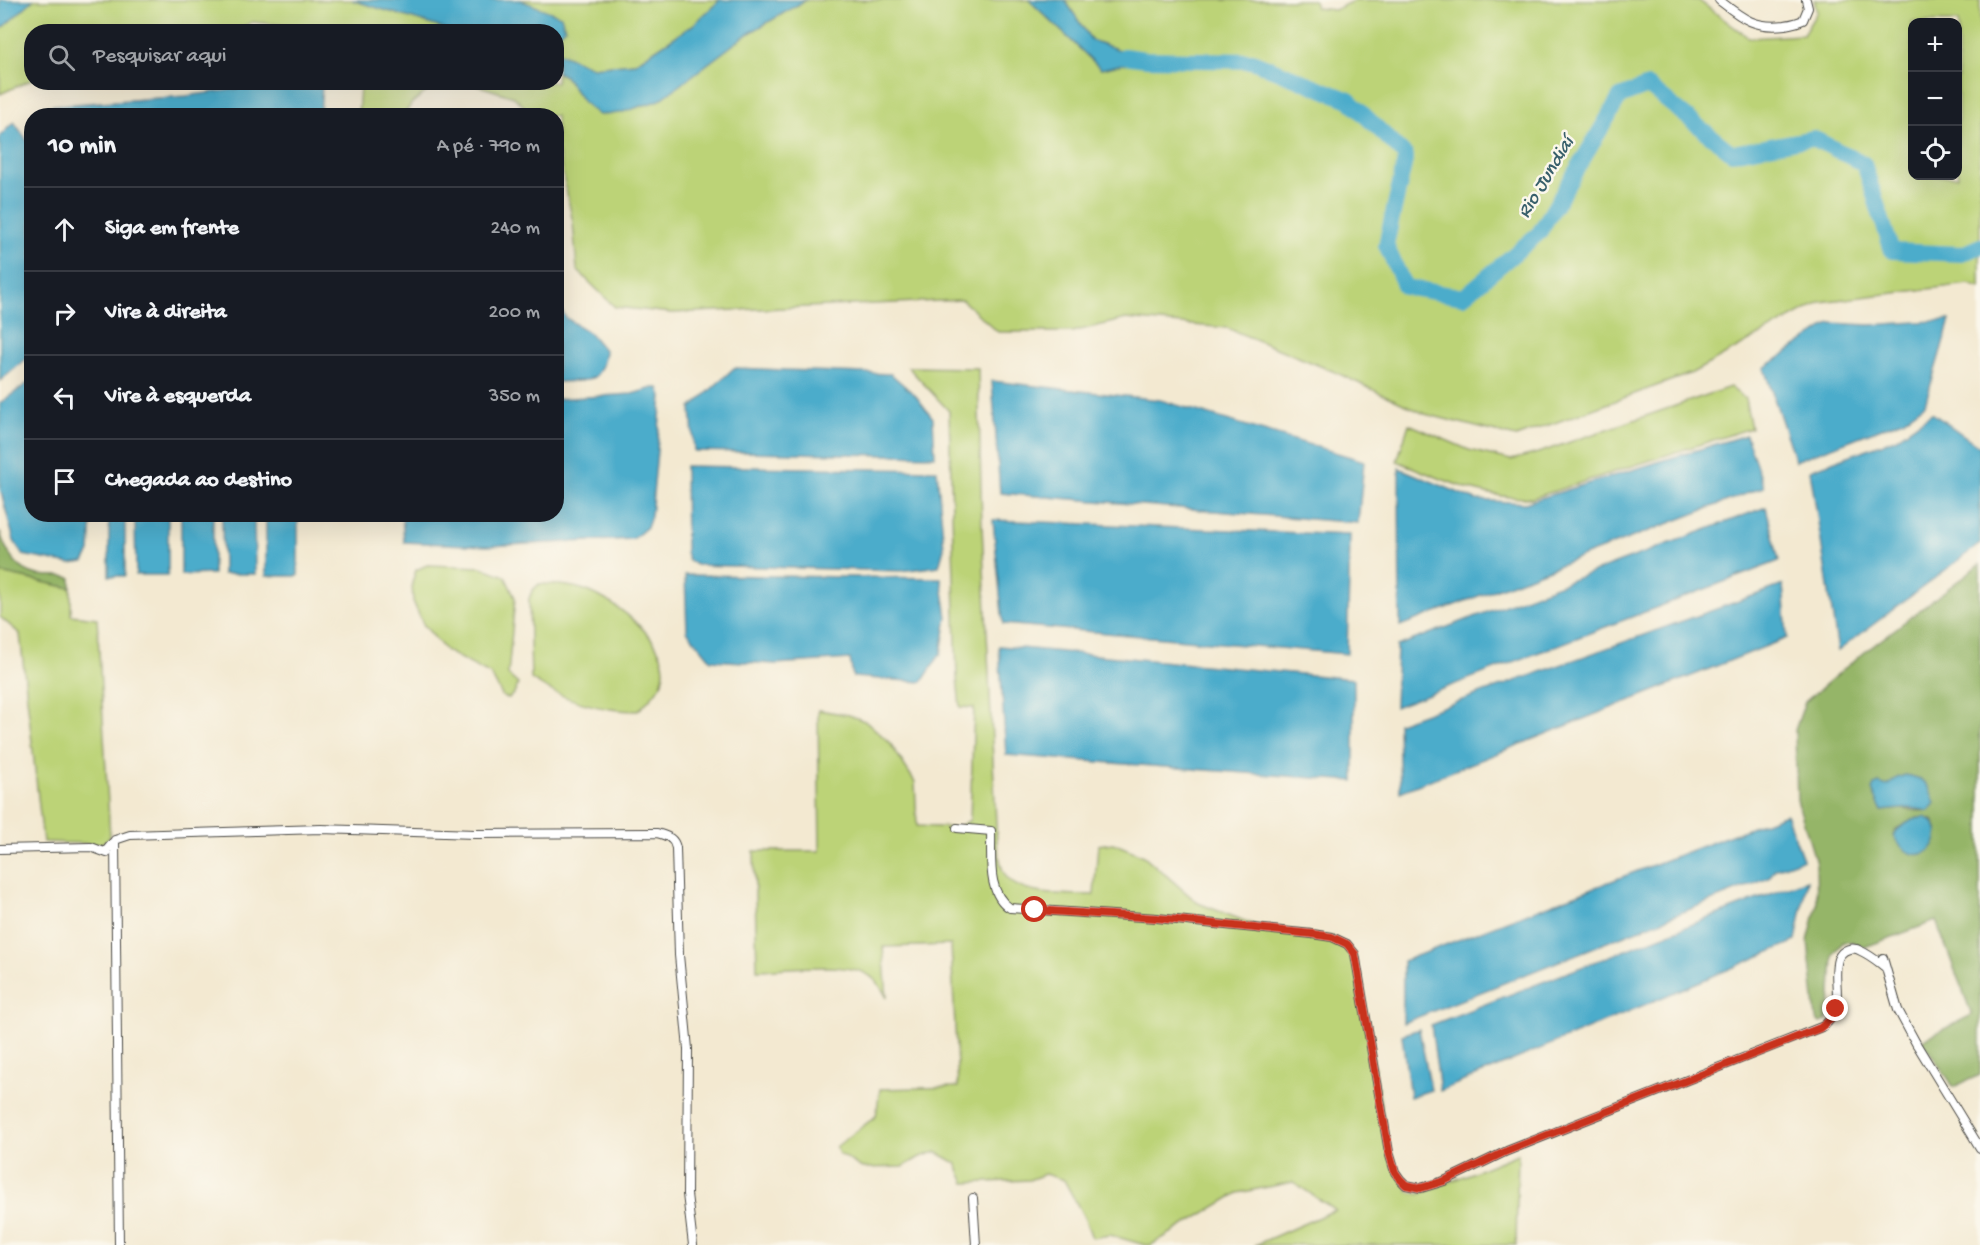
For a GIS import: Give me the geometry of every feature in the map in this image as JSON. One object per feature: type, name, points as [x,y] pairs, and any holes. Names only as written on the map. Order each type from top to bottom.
[{"type":"street","points":[[1719,0],[1752,23],[1770,27],[1793,24],[1803,20],[1808,8],[1806,0]]},
{"type":"street","points":[[957,828],[991,831],[993,882],[1001,902],[1010,908],[1157,918],[1265,929],[1332,937],[1347,944],[1355,954],[1389,1152],[1395,1172],[1406,1185],[1412,1188],[1421,1188],[1444,1181],[1507,1151],[1824,1026],[1836,1009],[1839,956],[1843,951],[1851,948],[1884,962],[1898,1010],[1980,1148]]},
{"type":"street","points":[[105,852],[115,840],[130,835],[321,829],[475,834],[657,833],[671,838],[676,848],[679,955],[688,1049],[687,1194],[693,1245]]},
{"type":"street","points":[[115,840],[119,1245]]},
{"type":"street","points":[[1,848],[91,847],[105,852],[114,860]]},
{"type":"street","points":[[973,1197],[976,1245]]},
{"type":"green space","points":[[33,0],[352,0],[429,24],[252,22],[248,24],[24,24],[24,83],[0,94],[0,30]]},
{"type":"green space","points":[[520,0],[720,0],[693,25],[635,63],[592,67],[564,56],[565,28],[564,24],[559,24]]},
{"type":"green space","points":[[806,0],[1029,0],[1101,69],[1145,59],[1091,40],[1065,0],[1314,0],[1316,8],[1334,10],[1355,0],[1698,0],[1749,38],[1803,35],[1817,12],[1814,0],[1980,0],[1980,288],[1969,284],[1820,302],[1692,373],[1516,437],[1425,414],[1335,372],[1227,328],[1126,319],[1072,332],[998,332],[962,300],[672,313],[615,307],[577,270],[573,223],[564,180],[564,108],[526,108],[514,97],[492,90],[564,90],[565,76],[583,102],[746,35]]},
{"type":"green space","points":[[360,90],[429,90],[409,108],[359,108]]},
{"type":"green space","points":[[908,367],[978,368],[982,527],[997,845],[1004,873],[1020,887],[1032,891],[1094,895],[1098,845],[1113,843],[1144,856],[1198,903],[1265,929],[1332,937],[1355,954],[1389,1152],[1409,1192],[1420,1194],[1518,1154],[1516,1245],[1255,1245],[1335,1210],[1293,1182],[1238,1193],[1151,1245],[1110,1235],[1092,1238],[1085,1219],[1064,1180],[1045,1174],[1029,1180],[965,1183],[956,1163],[936,1152],[920,1157],[903,1167],[862,1168],[839,1154],[836,1147],[876,1116],[880,1089],[958,1087],[951,945],[883,947],[887,998],[873,978],[860,971],[832,967],[757,970],[754,851],[820,851],[818,710],[849,715],[867,722],[890,743],[915,782],[917,826],[957,828],[970,820],[974,708],[960,707],[957,678],[949,411]]},
{"type":"green space","points":[[1730,387],[1745,399],[1751,428],[1533,498],[1480,492],[1397,461],[1409,424],[1469,450],[1511,460],[1538,453]]},
{"type":"green space","points":[[0,531],[5,546],[18,565],[38,575],[71,578],[71,588],[0,573]]},
{"type":"green space","points":[[1980,564],[1980,1075],[1953,1087],[1922,1040],[1972,1015],[1936,921],[1865,947],[1853,942],[1843,942],[1833,955],[1830,1012],[1826,1021],[1820,1023],[1816,1019],[1808,941],[1817,905],[1816,863],[1797,800],[1795,730],[1805,702],[1852,662]],"holes":[[[1879,783],[1887,787],[1891,785],[1922,811],[1901,809],[1882,811],[1872,790]],[[1916,818],[1933,820],[1937,828],[1936,840],[1893,835],[1896,829]]]},
{"type":"green space","points":[[427,565],[481,567],[505,576],[515,598],[508,675],[518,684],[515,692],[509,698],[503,697],[491,675],[446,651],[423,624],[413,601],[412,583],[416,570]]},
{"type":"green space","points":[[0,573],[71,588],[71,615],[97,618],[110,837],[101,844],[43,842],[20,634],[0,617]]},
{"type":"green space","points":[[539,584],[585,590],[626,614],[651,639],[660,653],[664,668],[662,682],[638,711],[610,709],[582,703],[556,693],[531,679],[529,599],[532,591]]},
{"type":"water","points":[[0,0],[33,0],[0,30]]},
{"type":"water","points":[[352,0],[520,0],[561,16],[564,24],[429,24]]},
{"type":"water","points":[[720,0],[806,0],[746,35],[660,100],[620,113],[599,115],[583,102],[564,76],[564,55],[592,67],[635,63],[693,25]]},
{"type":"water","points":[[1029,0],[1065,0],[1091,40],[1146,59],[1101,69]]},
{"type":"water","points":[[229,90],[322,90],[320,108],[48,108],[47,106],[186,96]]},
{"type":"water","points":[[14,122],[24,136],[24,361],[0,381],[0,136]]},
{"type":"water","points":[[564,315],[591,334],[605,351],[603,362],[596,376],[584,381],[564,382]]},
{"type":"water","points":[[1950,320],[1925,404],[1903,420],[1795,461],[1764,368],[1831,323],[1869,325]]},
{"type":"water","points":[[734,368],[891,374],[916,396],[933,418],[935,456],[694,451],[691,408]]},
{"type":"water","points":[[992,381],[1160,400],[1364,461],[1358,523],[1000,493]]},
{"type":"water","points":[[24,386],[24,522],[92,522],[90,552],[84,562],[70,564],[23,555],[14,541],[0,488],[0,403]]},
{"type":"water","points":[[659,388],[662,396],[651,516],[647,527],[633,539],[487,546],[404,542],[403,522],[564,522],[564,399],[632,394]]},
{"type":"water","points":[[1932,413],[1980,447],[1980,544],[1838,651],[1810,470],[1895,439]]},
{"type":"water","points":[[1746,435],[1764,487],[1400,626],[1399,468],[1476,500],[1525,503]]},
{"type":"water","points":[[685,466],[937,470],[944,548],[939,566],[901,571],[696,565],[688,560],[686,552]]},
{"type":"water","points":[[1766,507],[1779,561],[1395,707],[1397,646]]},
{"type":"water","points":[[993,520],[1350,535],[1347,654],[1003,624]]},
{"type":"water","points":[[109,522],[125,522],[125,576],[109,576]]},
{"type":"water","points":[[135,522],[168,522],[168,575],[136,575]]},
{"type":"water","points":[[181,522],[213,522],[213,574],[181,575]]},
{"type":"water","points":[[222,522],[254,522],[255,574],[223,574]]},
{"type":"water","points":[[266,522],[298,522],[298,576],[266,576]]},
{"type":"water","points":[[685,575],[941,578],[947,617],[941,653],[922,682],[853,677],[850,659],[775,664],[711,660],[687,631]]},
{"type":"water","points":[[1783,585],[1787,638],[1400,792],[1398,723]]},
{"type":"water","points":[[999,646],[1354,679],[1354,781],[1006,755]]},
{"type":"water","points":[[1905,775],[1922,780],[1931,791],[1935,803],[1929,811],[1911,808],[1882,811],[1872,790],[1874,785],[1879,783],[1887,786]]},
{"type":"water","points":[[1786,814],[1803,859],[1775,869],[1769,878],[1403,1023],[1403,961]]},
{"type":"water","points":[[1925,817],[1934,824],[1937,832],[1936,841],[1931,849],[1923,854],[1913,854],[1903,848],[1893,835],[1907,823]]},
{"type":"water","points":[[1807,880],[1796,941],[1440,1091],[1431,1025]]},
{"type":"water","points":[[1419,1029],[1431,1090],[1410,1097],[1402,1035]]},
{"type":"waterway","name":"Rio Jundiaí","points":[[1124,56],[1146,59],[1252,61],[1349,100],[1406,156],[1386,245],[1405,287],[1463,297],[1539,233],[1620,97],[1648,86],[1732,153],[1813,138],[1864,164],[1892,251],[1962,254],[1980,246]]},
{"type":"route","points":[[1035,910],[1157,918],[1312,934],[1332,937],[1347,944],[1355,954],[1389,1152],[1395,1172],[1406,1185],[1412,1188],[1421,1188],[1444,1181],[1507,1151],[1820,1028],[1830,1020],[1836,1009]]}]
